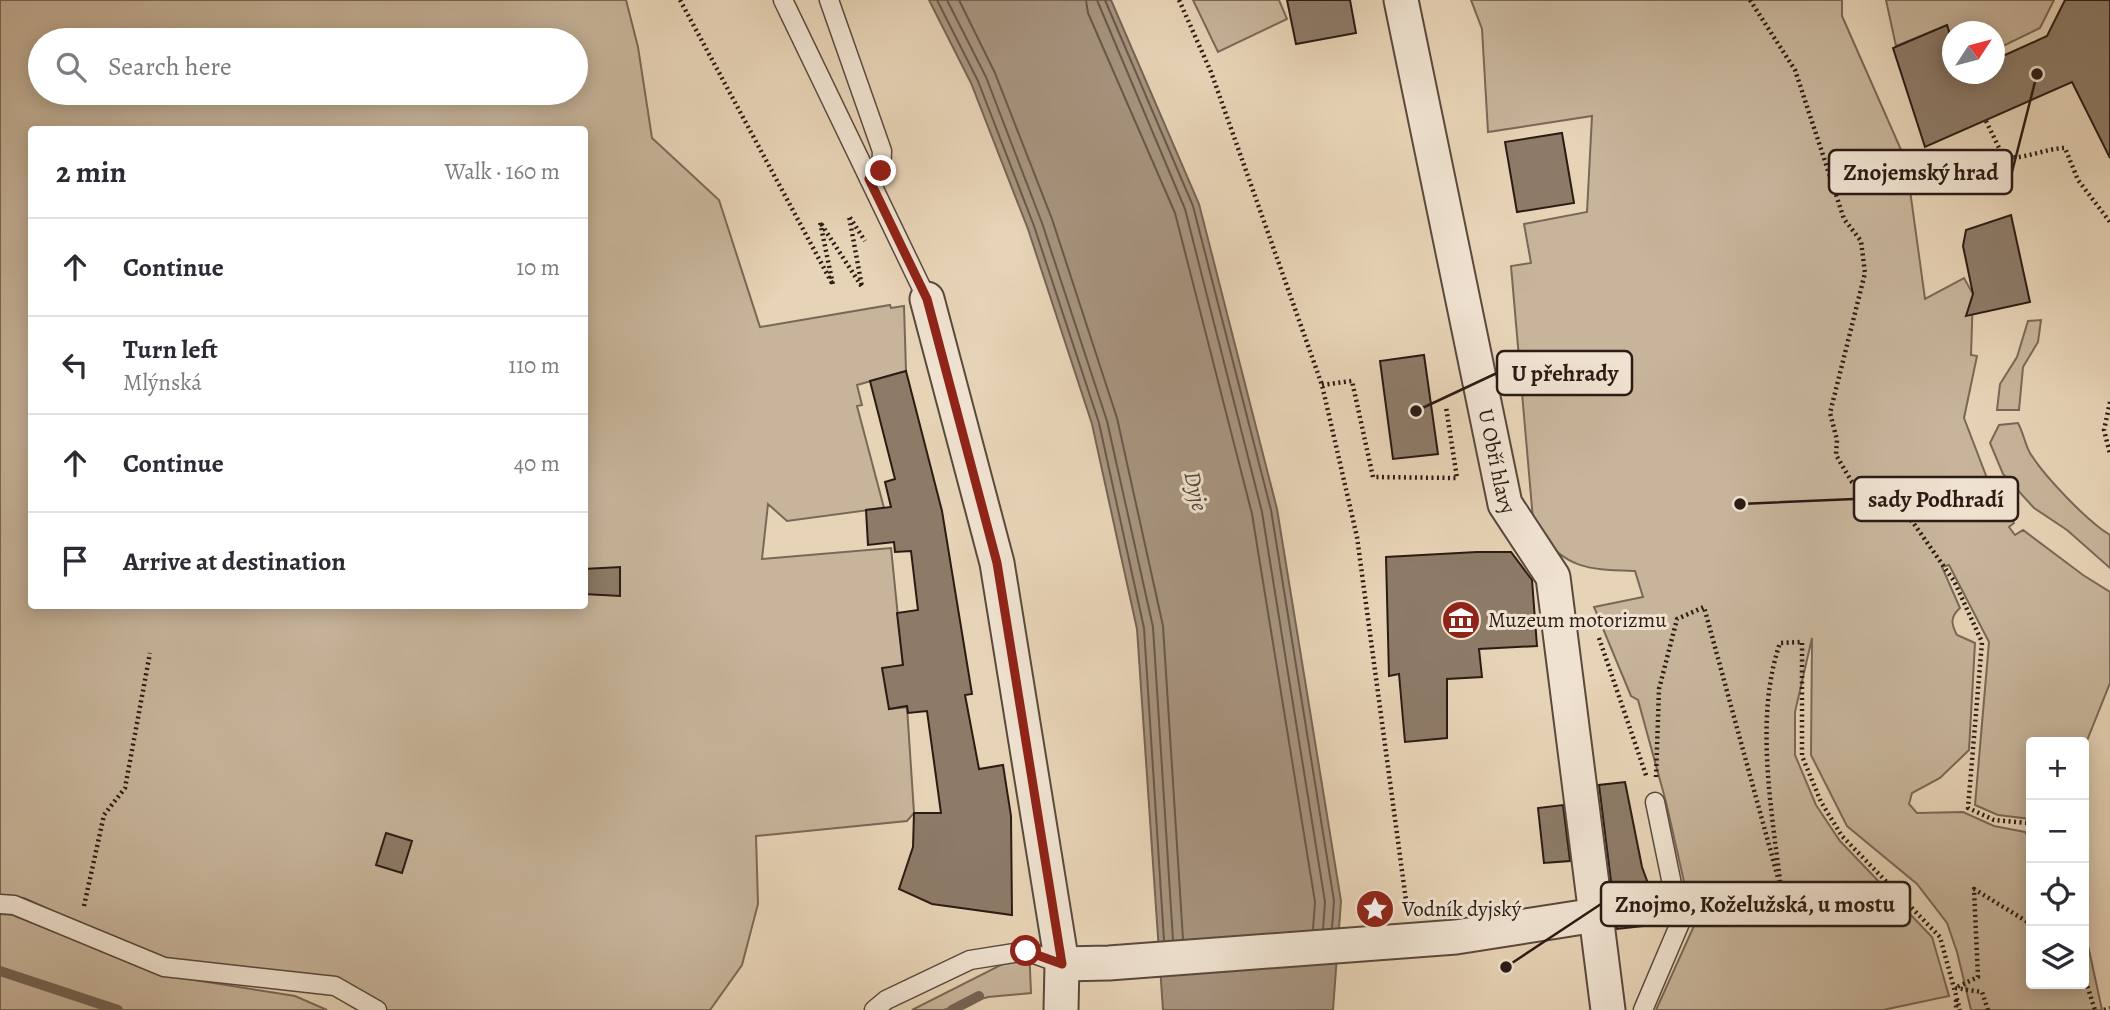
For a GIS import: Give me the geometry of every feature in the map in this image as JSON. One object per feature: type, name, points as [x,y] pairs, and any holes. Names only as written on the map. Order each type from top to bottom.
[{"type":"street","name":"U Obří hlavy","points":[[1401,0],[1505,504],[1553,577],[1608,1010]]},
{"type":"street","points":[[927,299],[997,563],[1062,964],[1061,1010]]},
{"type":"street","points":[[1062,964],[1110,963],[1456,937],[1596,915]]},
{"type":"lane","points":[[783,0],[927,299]]},
{"type":"lane","points":[[830,0],[882,151],[881,171],[869,179]]},
{"type":"lane","points":[[1643,1010],[1680,923],[1655,802]]},
{"type":"lane","points":[[0,904],[14,905],[164,967],[335,986],[377,1010]]},
{"type":"lane","points":[[874,1010],[886,1000],[970,960],[1026,951],[1062,964]]},
{"type":"path","points":[[680,0],[834,285],[820,222],[862,287],[849,216],[872,250]]},
{"type":"path","points":[[1179,0],[1211,72],[1322,385],[1357,537],[1398,940]]},
{"type":"path","points":[[1750,0],[1795,71],[1844,219],[1861,241],[1865,272],[1830,413],[1837,440],[1836,455],[1852,482],[1912,521],[1954,581],[1982,642],[1968,808],[1994,820],[2026,823]]},
{"type":"path","points":[[1986,121],[2003,156],[2011,159],[2047,148],[2065,148],[2078,180],[2110,222]]},
{"type":"path","points":[[1322,385],[1352,381],[1373,477],[1457,478],[1445,404]]},
{"type":"path","points":[[2110,402],[2104,430],[2110,454]]},
{"type":"path","points":[[1655,802],[1659,689],[1677,619],[1704,607],[1781,888],[1766,765],[1772,667],[1780,643],[1802,642],[1802,755],[1821,802],[1842,836],[1940,937],[1955,988],[1958,1010]]},
{"type":"path","points":[[1597,634],[1655,802]]},
{"type":"path","points":[[78,931],[104,815],[125,788],[150,653]]},
{"type":"path","points":[[1955,988],[1978,977],[1974,889],[2026,921]]},
{"type":"path","points":[[1955,988],[1982,992],[1988,1010]]},
{"type":"path","points":[[2087,1010],[2094,1007],[2088,989]]},
{"type":"path","points":[[2104,1010],[2110,1008]]},
{"type":"shaded area","points":[[0,0],[626,0],[638,47],[652,138],[719,200],[760,327],[890,305],[891,308],[904,306],[906,371],[857,385],[862,405],[857,406],[884,508],[787,521],[768,504],[762,559],[891,548],[903,666],[889,709],[907,707],[914,813],[907,821],[756,836],[758,904],[742,965],[710,1010],[376,1010],[336,993],[166,962],[24,898],[0,897]]},
{"type":"shaded area","points":[[1193,0],[1279,0],[1287,19],[1218,52]]},
{"type":"shaded area","points":[[1471,0],[1842,0],[1842,16],[1906,161],[1925,299],[1964,278],[1973,294],[1971,355],[1977,356],[1964,418],[1995,499],[2002,497],[2014,523],[2009,527],[2015,535],[2023,530],[2110,592],[2110,683],[2088,737],[2026,737],[2026,818],[1998,815],[1975,805],[1989,642],[1949,565],[1942,567],[1960,608],[1953,618],[1955,631],[1957,635],[1975,643],[1969,750],[1940,778],[1912,793],[1909,804],[1917,813],[1963,812],[1994,826],[2025,832],[2026,989],[2089,989],[2089,950],[2102,1010],[1971,1010],[1947,923],[1917,884],[1847,826],[1811,755],[1812,638],[1795,712],[1795,755],[1816,805],[1840,841],[1932,937],[1949,996],[1883,1010],[1656,1010],[1694,926],[1666,802],[1638,700],[1631,696],[1594,607],[1643,597],[1635,571],[1579,565],[1558,553],[1534,531],[1511,266],[1531,263],[1524,224],[1587,212],[1592,116],[1488,132],[1482,29]]},
{"type":"shaded area","points":[[1886,0],[2054,0],[2040,28],[2005,45],[2005,21],[1942,21],[1942,27],[1896,46]]},
{"type":"shaded area","points":[[2041,320],[2038,342],[2023,367],[2019,410],[1997,410],[2000,384],[2017,357],[2028,321]]},
{"type":"shaded area","points":[[2018,423],[2030,453],[2045,474],[2067,498],[2110,535],[2110,568],[2067,530],[2034,508],[2003,474],[1990,443],[1999,425]]},
{"type":"shaded area","points":[[0,914],[13,915],[163,975],[295,996],[327,1010],[0,1010]]},
{"type":"shaded area","points":[[1029,945],[1031,993],[988,997],[943,1010],[912,1010],[1007,962]]},
{"type":"water","name":"Dyje","points":[[929,0],[1111,0],[1199,204],[1277,509],[1341,901],[1333,1010],[1163,1010],[1137,629],[1092,424],[1028,229],[971,83]]},
{"type":"building","points":[[1287,0],[1350,0],[1356,33],[1296,44]]},
{"type":"building","points":[[2065,0],[2110,0],[2110,158],[2072,82],[1925,147],[1893,48],[1942,27],[1942,84],[2005,84],[2005,55],[2047,36]]},
{"type":"building","points":[[1562,133],[1574,203],[1517,212],[1505,142]]},
{"type":"building","points":[[2011,215],[2030,302],[1966,316],[1973,294],[1963,246],[1966,230]]},
{"type":"building","points":[[1424,355],[1438,454],[1393,459],[1380,361]]},
{"type":"building","points":[[906,371],[942,511],[972,694],[965,695],[979,769],[1003,765],[1011,816],[1012,915],[932,904],[899,889],[913,847],[914,813],[941,813],[927,711],[908,713],[907,706],[889,709],[882,668],[903,665],[897,613],[918,610],[911,551],[895,552],[894,542],[868,545],[866,510],[891,507],[885,482],[895,479],[870,381]]},
{"type":"building","name":"Muzeum motorizmu","points":[[1511,552],[1532,580],[1537,646],[1479,649],[1482,677],[1447,679],[1447,738],[1405,742],[1399,674],[1389,676],[1386,557]]},
{"type":"building","points":[[620,567],[620,596],[588,594],[588,569]]},
{"type":"building","points":[[1625,782],[1642,867],[1663,924],[1617,929],[1599,785]]},
{"type":"building","points":[[1563,805],[1570,861],[1544,863],[1538,808]]},
{"type":"building","points":[[386,833],[412,841],[402,873],[376,865]]},
{"type":"waterway","points":[[0,971],[118,1010]]},
{"type":"waterway","points":[[952,1010],[979,996]]},
{"type":"place","name":"Znojemský hrad","points":[[2037,74]]},
{"type":"place","name":"U přehrady","points":[[1416,411]]},
{"type":"place","name":"sady Podhradí","points":[[1740,504]]},
{"type":"place","name":"Muzeum motorizmu","points":[[1461,620]]},
{"type":"place","name":"Vodník dyjský","points":[[1375,909]]},
{"type":"place","name":"Znojmo, Koželužská, u mostu","points":[[1506,967]]},
{"type":"route","points":[[881,171],[869,179],[927,299],[997,563],[1062,964],[1026,951]]}]
